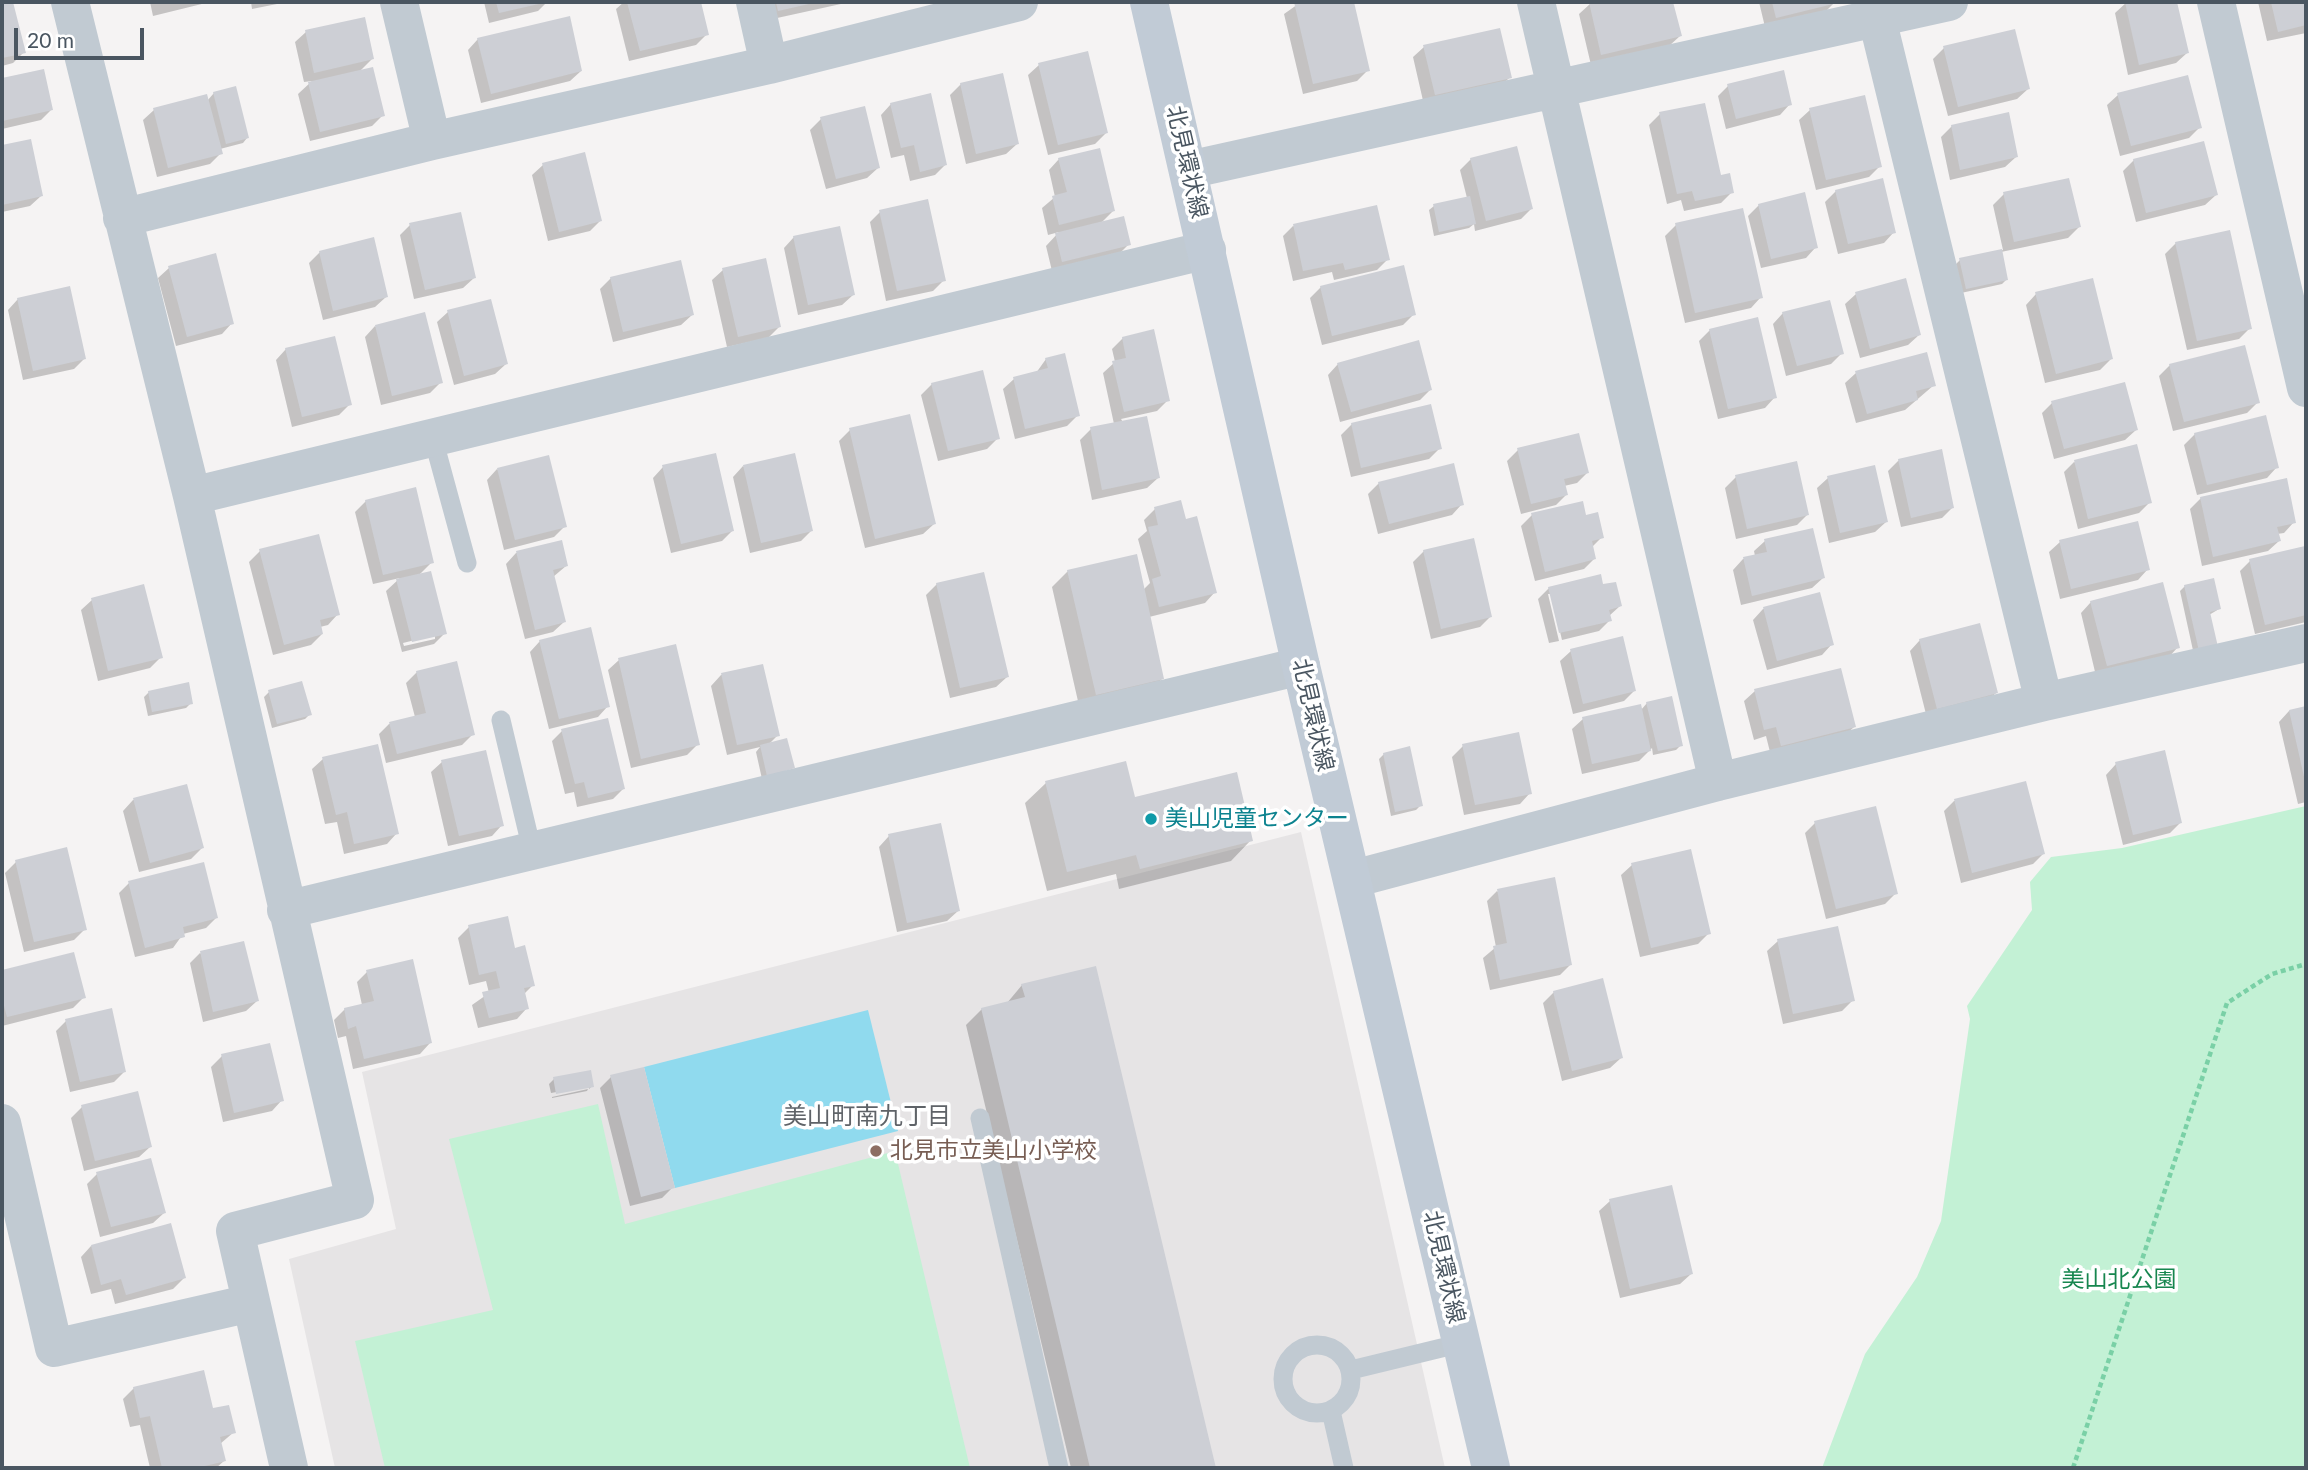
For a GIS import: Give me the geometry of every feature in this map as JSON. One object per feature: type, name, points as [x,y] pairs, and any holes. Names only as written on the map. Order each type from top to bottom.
[{"type":"main road","name":"北見環状線","points":[[1149,2],[1301,666],[1492,1468]]},
{"type":"street","points":[[69,2],[192,496],[355,1200],[234,1231],[289,1468]]},
{"type":"street","points":[[399,2],[432,141]]},
{"type":"street","points":[[755,2],[769,65]]},
{"type":"street","points":[[122,218],[432,141],[769,65],[1019,2]]},
{"type":"street","points":[[1536,2],[1718,782]]},
{"type":"street","points":[[1188,170],[1556,89],[1875,10],[1949,2]]},
{"type":"street","points":[[2216,2],[2306,388]]},
{"type":"street","points":[[1875,10],[2044,702]]},
{"type":"street","points":[[192,496],[1207,250]]},
{"type":"street","points":[[1353,879],[1718,782],[2044,702],[2306,643]]},
{"type":"street","points":[[286,910],[1301,666]]},
{"type":"street","points":[[2,1123],[54,1348],[251,1303]]},
{"type":"lane","points":[[433,438],[467,563]]},
{"type":"lane","points":[[501,720],[532,850]]},
{"type":"lane","points":[[980,1118],[1059,1468]]},
{"type":"lane","points":[[1351,1370],[1462,1343]]},
{"type":"lane","points":[[1314,1344],[1337,1350],[1351,1370],[1348,1394],[1331,1411],[1307,1413],[1288,1399],[1282,1376],[1292,1354],[1314,1344]]},
{"type":"lane","points":[[1331,1411],[1344,1468]]},
{"type":"path","points":[[2073,1468],[2227,1003],[2272,974],[2306,964]]},
{"type":"shaded area","name":"北見市立美山小学校","points":[[1301,832],[1445,1468],[335,1468],[289,1259],[396,1229],[362,1072]]},
{"type":"green space","name":"美山北公園","points":[[2306,806],[2306,1468],[1822,1468],[1865,1354],[1917,1277],[1941,1221],[1970,1019],[1967,1006],[2032,910],[2030,882],[2051,857],[2122,848]]},
{"type":"green space","points":[[598,1104],[625,1224],[895,1151],[970,1468],[385,1468],[355,1341],[493,1310],[449,1139]]},
{"type":"water","points":[[868,1010],[898,1131],[675,1188],[644,1067]]},
{"type":"building","points":[[13,2],[26,53],[2,58],[2,4]]},
{"type":"building","points":[[496,2],[543,2],[543,3],[499,13]]},
{"type":"building","points":[[627,2],[701,2],[709,35],[640,51]]},
{"type":"building","points":[[776,2],[813,2],[813,3],[778,11]]},
{"type":"building","points":[[1294,2],[1354,2],[1370,71],[1313,84]]},
{"type":"building","points":[[1589,2],[1673,2],[1682,36],[1601,55]]},
{"type":"building","points":[[1772,2],[1837,2],[1837,3],[1776,18]]},
{"type":"building","points":[[2125,2],[2177,2],[2189,53],[2139,65]]},
{"type":"building","points":[[2271,2],[2306,2],[2306,25],[2278,32]]},
{"type":"building","points":[[570,16],[582,71],[491,94],[477,38]]},
{"type":"building","points":[[365,17],[374,59],[314,73],[305,30]]},
{"type":"building","points":[[1500,28],[1512,78],[1435,95],[1423,45]]},
{"type":"building","points":[[2015,29],[2030,89],[1958,107],[1943,46]]},
{"type":"building","points":[[1088,51],[1108,133],[1058,145],[1038,63]]},
{"type":"building","points":[[373,67],[385,116],[320,132],[308,82]]},
{"type":"building","points":[[44,69],[53,110],[2,121],[2,78]]},
{"type":"building","points":[[1784,70],[1792,105],[1736,119],[1727,84]]},
{"type":"building","points":[[1003,73],[1019,144],[976,154],[960,83]]},
{"type":"building","points":[[2188,75],[2202,128],[2131,146],[2117,93]]},
{"type":"building","points":[[236,86],[249,138],[226,144],[213,92]]},
{"type":"building","points":[[931,93],[947,165],[920,172],[914,145],[901,148],[890,103]]},
{"type":"building","points":[[207,94],[223,154],[168,168],[153,108]]},
{"type":"building","points":[[1865,95],[1882,167],[1826,180],[1809,108]]},
{"type":"building","points":[[1705,103],[1721,175],[1730,173],[1734,193],[1695,201],[1692,191],[1677,194],[1659,112]]},
{"type":"building","points":[[865,106],[880,168],[836,179],[820,117]]},
{"type":"building","points":[[2009,112],[2018,157],[1960,170],[1951,125]]},
{"type":"building","points":[[31,139],[43,196],[2,205],[2,145]]},
{"type":"building","points":[[2204,141],[2218,195],[2146,213],[2133,159]]},
{"type":"building","points":[[1517,146],[1533,209],[1486,221],[1470,158]]},
{"type":"building","points":[[1100,148],[1115,211],[1059,225],[1052,196],[1067,192],[1058,158]]},
{"type":"building","points":[[585,152],[602,221],[559,232],[542,163]]},
{"type":"building","points":[[1883,178],[1896,233],[1848,244],[1835,190]]},
{"type":"building","points":[[2069,178],[2081,227],[2014,242],[2003,192]]},
{"type":"building","points":[[1805,192],[1818,248],[1771,259],[1758,204]]},
{"type":"building","points":[[1470,196],[1476,224],[1439,232],[1433,204]]},
{"type":"building","points":[[928,199],[946,281],[897,291],[879,210]]},
{"type":"building","points":[[1377,205],[1390,260],[1345,270],[1343,263],[1303,271],[1293,224]]},
{"type":"building","points":[[1743,208],[1763,298],[1695,313],[1675,223]]},
{"type":"building","points":[[461,212],[476,278],[425,290],[409,223]]},
{"type":"building","points":[[1124,216],[1131,245],[1062,262],[1055,233]]},
{"type":"building","points":[[840,226],[855,295],[808,305],[793,236]]},
{"type":"building","points":[[2230,230],[2252,329],[2197,341],[2175,242]]},
{"type":"building","points":[[374,237],[388,297],[333,311],[319,251]]},
{"type":"building","points":[[2002,249],[2008,280],[1966,289],[1959,258]]},
{"type":"building","points":[[216,253],[234,324],[187,337],[168,266]]},
{"type":"building","points":[[766,258],[781,327],[738,337],[722,268]]},
{"type":"building","points":[[681,260],[694,315],[623,332],[610,277]]},
{"type":"building","points":[[1404,265],[1416,315],[1332,336],[1320,286]]},
{"type":"building","points":[[1906,278],[1921,335],[1870,349],[1855,292]]},
{"type":"building","points":[[2093,278],[2113,359],[2056,374],[2035,292]]},
{"type":"building","points":[[70,286],[86,359],[33,371],[17,298]]},
{"type":"building","points":[[491,299],[508,364],[464,376],[447,310]]},
{"type":"building","points":[[1830,300],[1844,354],[1797,366],[1782,312]]},
{"type":"building","points":[[425,312],[443,383],[392,396],[375,325]]},
{"type":"building","points":[[1758,317],[1777,398],[1728,409],[1709,329]]},
{"type":"building","points":[[1154,329],[1170,401],[1124,412],[1112,361],[1126,358],[1122,337]]},
{"type":"building","points":[[335,336],[352,405],[302,417],[285,348]]},
{"type":"building","points":[[1419,340],[1432,390],[1351,412],[1337,363]]},
{"type":"building","points":[[2245,345],[2260,403],[2184,422],[2169,364]]},
{"type":"building","points":[[1927,352],[1936,386],[1916,391],[1918,400],[1867,414],[1855,371]]},
{"type":"building","points":[[1065,353],[1080,416],[1025,429],[1013,377],[1048,368],[1045,358]]},
{"type":"building","points":[[983,370],[1000,439],[948,451],[931,383]]},
{"type":"building","points":[[2125,382],[2138,430],[2064,449],[2051,401]]},
{"type":"building","points":[[1431,404],[1442,449],[1361,468],[1351,423]]},
{"type":"building","points":[[910,414],[936,524],[875,539],[849,428]]},
{"type":"building","points":[[2266,415],[2279,468],[2207,485],[2194,433]]},
{"type":"building","points":[[1147,416],[1160,478],[1102,490],[1090,427]]},
{"type":"building","points":[[1579,433],[1589,473],[1564,479],[1568,495],[1531,504],[1517,448]]},
{"type":"building","points":[[2137,444],[2152,503],[2088,519],[2074,460]]},
{"type":"building","points":[[1942,449],[1954,508],[1911,518],[1898,459]]},
{"type":"building","points":[[716,453],[734,531],[681,544],[662,465]]},
{"type":"building","points":[[795,453],[813,531],[761,543],[743,465]]},
{"type":"building","points":[[549,455],[567,527],[515,540],[497,468]]},
{"type":"building","points":[[1797,461],[1809,515],[1747,529],[1735,475]]},
{"type":"building","points":[[1454,463],[1464,505],[1389,524],[1378,482]]},
{"type":"building","points":[[1875,465],[1888,522],[1840,533],[1827,476]]},
{"type":"building","points":[[2287,478],[2296,523],[2277,527],[2281,541],[2213,557],[2200,497]]},
{"type":"building","points":[[416,487],[434,563],[383,575],[365,500]]},
{"type":"building","points":[[1181,500],[1186,519],[1197,516],[1217,593],[1159,607],[1152,579],[1161,576],[1148,527],[1158,525],[1154,507]]},
{"type":"building","points":[[1583,501],[1586,515],[1598,512],[1604,538],[1592,541],[1596,559],[1545,572],[1531,513]]},
{"type":"building","points":[[2138,521],[2150,570],[2071,589],[2059,540]]},
{"type":"building","points":[[1813,528],[1825,578],[1752,596],[1743,557],[1767,552],[1764,539]]},
{"type":"building","points":[[319,534],[340,615],[320,620],[323,634],[284,645],[259,549]]},
{"type":"building","points":[[1474,538],[1492,617],[1441,629],[1423,550]]},
{"type":"building","points":[[562,540],[568,566],[553,570],[566,622],[535,630],[516,551]]},
{"type":"building","points":[[2305,546],[2306,615],[2265,625],[2249,559]]},
{"type":"building","points":[[1137,554],[1164,679],[1096,695],[1067,570]]},
{"type":"building","points":[[431,571],[447,634],[412,642],[396,579]]},
{"type":"building","points":[[984,572],[1009,677],[960,688],[936,583]]},
{"type":"building","points":[[1601,574],[1603,584],[1616,582],[1622,606],[1609,610],[1612,621],[1559,633],[1548,587]]},
{"type":"building","points":[[2214,578],[2221,609],[2210,612],[2218,647],[2199,651],[2184,585]]},
{"type":"building","points":[[2163,582],[2180,648],[2107,666],[2090,601]]},
{"type":"building","points":[[144,584],[163,658],[108,671],[91,598]]},
{"type":"building","points":[[1820,592],[1834,645],[1777,661],[1763,607]]},
{"type":"building","points":[[1980,623],[1998,693],[1937,709],[1919,639]]},
{"type":"building","points":[[591,627],[610,707],[559,719],[539,640]]},
{"type":"building","points":[[1623,636],[1636,691],[1583,704],[1570,649]]},
{"type":"building","points":[[676,644],[700,745],[641,759],[618,658]]},
{"type":"building","points":[[457,661],[475,735],[397,754],[389,722],[426,713],[416,671]]},
{"type":"building","points":[[763,664],[780,736],[737,745],[721,673]]},
{"type":"building","points":[[1841,668],[1856,727],[1781,746],[1776,727],[1764,730],[1754,689]]},
{"type":"building","points":[[302,681],[312,715],[277,724],[268,690]]},
{"type":"building","points":[[189,682],[193,704],[152,712],[148,691]]},
{"type":"building","points":[[1672,696],[1683,746],[1658,751],[1646,702]]},
{"type":"building","points":[[1641,704],[1651,751],[1592,764],[1582,717]]},
{"type":"building","points":[[2306,706],[2306,781],[2305,781],[2289,710]]},
{"type":"building","points":[[608,718],[625,789],[588,798],[584,782],[575,784],[561,729]]},
{"type":"building","points":[[1519,732],[1532,794],[1475,805],[1462,744]]},
{"type":"building","points":[[787,738],[795,768],[767,776],[760,745]]},
{"type":"building","points":[[378,744],[399,834],[354,844],[347,812],[336,815],[322,757]]},
{"type":"building","points":[[1410,746],[1423,806],[1395,812],[1383,753]]},
{"type":"building","points":[[486,750],[504,826],[459,836],[441,760]]},
{"type":"building","points":[[2165,750],[2182,823],[2133,835],[2115,762]]},
{"type":"building","name":"美山児童センター","points":[[1126,761],[1135,797],[1237,772],[1253,841],[1140,869],[1136,855],[1067,872],[1045,781]]},
{"type":"building","points":[[2026,781],[2045,854],[1972,873],[1954,799]]},
{"type":"building","points":[[187,784],[204,848],[150,863],[133,798]]},
{"type":"building","points":[[1876,806],[1898,894],[1836,909],[1814,821]]},
{"type":"building","points":[[941,823],[960,911],[907,923],[888,834]]},
{"type":"building","points":[[67,847],[87,930],[34,942],[15,860]]},
{"type":"building","points":[[1691,849],[1711,934],[1651,948],[1631,863]]},
{"type":"building","points":[[204,862],[218,918],[183,927],[185,937],[145,948],[128,881]]},
{"type":"building","points":[[1555,877],[1572,965],[1500,980],[1493,946],[1507,943],[1497,889]]},
{"type":"building","points":[[508,916],[515,948],[525,945],[535,986],[524,988],[529,1009],[489,1018],[482,992],[500,988],[496,971],[479,975],[468,925]]},
{"type":"building","points":[[1838,926],[1855,1001],[1793,1014],[1777,939]]},
{"type":"building","points":[[244,941],[259,1001],[213,1012],[200,951]]},
{"type":"building","points":[[74,952],[86,998],[7,1017],[2,998],[2,970]]},
{"type":"building","points":[[413,959],[432,1043],[364,1059],[356,1026],[348,1029],[344,1008],[374,1001],[366,970]]},
{"type":"building","points":[[1096,966],[1216,1468],[1090,1468],[981,1008],[1025,997],[1021,984]]},
{"type":"building","points":[[1603,978],[1623,1058],[1572,1071],[1553,991]]},
{"type":"building","points":[[112,1008],[126,1072],[80,1082],[65,1019]]},
{"type":"building","points":[[270,1043],[284,1101],[234,1113],[221,1054]]},
{"type":"building","points":[[644,1067],[675,1188],[641,1197],[610,1075]]},
{"type":"building","points":[[591,1070],[594,1087],[556,1094],[553,1077]]},
{"type":"building","points":[[138,1091],[152,1147],[95,1161],[81,1105]]},
{"type":"building","points":[[151,1158],[166,1213],[111,1227],[96,1172]]},
{"type":"building","points":[[1672,1185],[1693,1274],[1630,1289],[1609,1199]]},
{"type":"building","points":[[171,1223],[186,1278],[126,1295],[121,1279],[101,1285],[91,1245]]},
{"type":"building","points":[[204,1370],[213,1408],[229,1405],[236,1433],[220,1437],[226,1461],[196,1468],[162,1468],[150,1416],[140,1418],[133,1387]]},
{"type":"place","name":"美山児童センター","points":[[1151,819]]},
{"type":"place","name":"北見市立美山小学校","points":[[876,1151]]},
{"type":"district","name":"美山町南九丁目","points":[[867,1116]]}]
